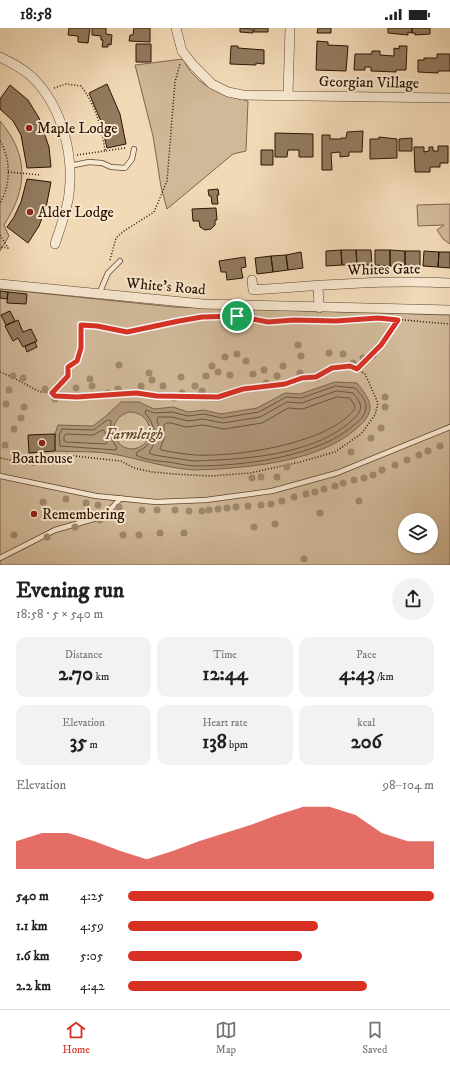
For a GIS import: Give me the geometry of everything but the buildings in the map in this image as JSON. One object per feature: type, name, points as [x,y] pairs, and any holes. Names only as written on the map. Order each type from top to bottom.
[{"type":"street","name":"Georgian Village","points":[[176,28],[182,50],[193,65],[212,84],[228,92],[243,95],[450,98]]},
{"type":"street","points":[[288,95],[290,28]]},
{"type":"street","points":[[0,57],[17,66],[33,78],[48,97],[63,127],[69,166],[69,194],[55,244]]},
{"type":"street","name":"Whites Gate","points":[[252,280],[253,290],[352,282],[450,283]]},
{"type":"street","name":"White's Road","points":[[0,284],[202,304],[450,310]]},
{"type":"street","points":[[318,285],[320,308]]},
{"type":"lane","points":[[69,166],[89,162],[102,163],[111,167],[125,168],[132,159],[134,149]]},
{"type":"lane","points":[[99,294],[108,273],[120,261]]},
{"type":"lane","points":[[0,476],[96,496],[156,502],[206,500],[272,492],[338,473],[450,427]]},
{"type":"lane","points":[[0,558],[54,530],[104,516],[121,498]]},
{"type":"path","points":[[108,273],[116,238],[124,231],[154,212],[168,181],[175,82],[179,72],[182,50]]},
{"type":"path","points":[[52,89],[66,84],[81,86],[99,120],[105,151]]},
{"type":"path","points":[[0,141],[6,156],[8,172],[7,184],[0,203]]},
{"type":"path","points":[[77,155],[125,148]]},
{"type":"path","points":[[8,172],[41,175]]},
{"type":"path","points":[[0,235],[8,248],[0,247]]},
{"type":"path","points":[[52,393],[68,376],[68,367],[77,361],[81,348],[81,325],[97,326],[127,332],[202,317],[230,316],[268,322],[294,320],[336,321],[378,318],[450,324]]},
{"type":"path","points":[[357,369],[381,345],[398,320]]},
{"type":"path","points":[[0,372],[40,392],[52,393],[55,396],[77,397],[136,393],[157,396],[218,397],[243,389],[285,384],[302,378],[316,377],[332,368],[350,366],[365,374],[378,403],[375,415],[361,434],[335,452],[300,462],[250,473],[210,476],[152,472],[134,468],[121,461],[65,455],[49,458],[33,465],[0,458]]},
{"type":"green space","points":[[183,59],[191,72],[200,81],[212,89],[226,95],[248,101],[246,151],[233,154],[167,209],[161,187],[153,136],[135,65]]},
{"type":"green space","points":[[0,121],[16,146],[22,172],[18,198],[4,225],[9,236],[0,251]]},
{"type":"green space","points":[[450,204],[450,244],[443,239],[437,230],[444,225],[418,226],[417,205]]},
{"type":"green space","name":"Farmleigh","points":[[0,289],[174,307],[450,315],[450,565],[0,565]]},
{"type":"water","points":[[335,382],[357,383],[369,401],[370,412],[363,423],[356,429],[342,439],[326,447],[291,459],[254,466],[194,470],[106,453],[55,451],[55,434],[58,425],[93,426],[121,402],[139,402],[154,409],[173,407],[188,412],[204,410],[221,414],[257,408],[285,393],[300,394]],"holes":[[[129,412],[138,414],[148,423],[150,430],[149,436],[146,442],[140,447],[132,449],[123,447],[114,434],[115,424],[124,414]]]},
{"type":"place","name":"Maple Lodge","points":[[29,128]]},
{"type":"place","name":"Alder Lodge","points":[[30,212]]},
{"type":"place","name":"Boathouse","points":[[42,443]]},
{"type":"place","name":"Remembering","points":[[34,514]]},
{"type":"route","points":[[237,316],[268,322],[294,320],[336,321],[378,318],[398,320],[381,345],[357,369],[350,366],[332,368],[316,377],[302,378],[285,384],[243,389],[218,397],[157,396],[136,393],[77,397],[55,396],[52,393],[68,376],[68,367],[77,361],[81,348],[81,325],[117,329],[127,332],[202,317],[237,316]]}]
